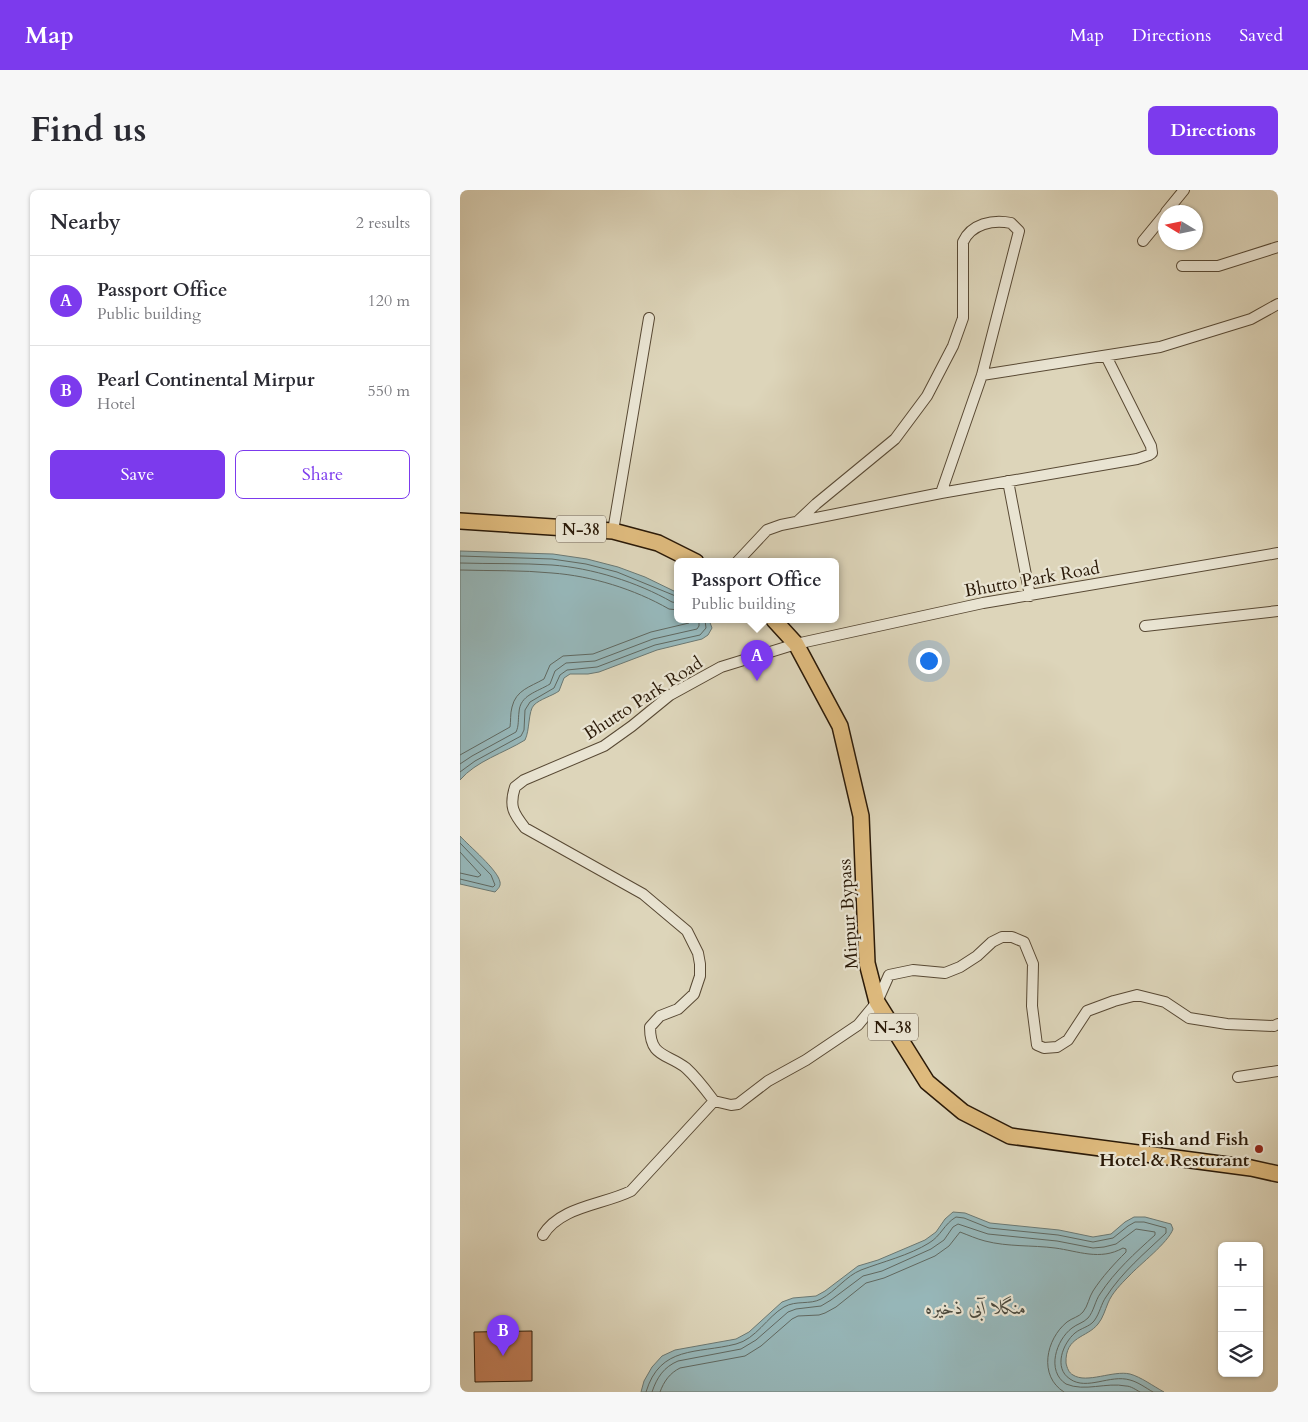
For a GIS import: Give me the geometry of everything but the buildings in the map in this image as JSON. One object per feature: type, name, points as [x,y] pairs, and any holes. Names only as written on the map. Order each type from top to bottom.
[{"type":"highway","name":"N-38","points":[[460,521],[613,532],[658,543],[688,558]]},
{"type":"highway","name":"Mirpur Bypass","points":[[777,623],[796,644],[840,726],[861,816],[867,963],[877,1002],[927,1082],[963,1112],[1010,1136],[1251,1168],[1278,1174]]},
{"type":"street","points":[[1172,205],[1184,190]]},
{"type":"street","points":[[798,521],[895,439],[928,396],[953,346],[964,318],[963,242],[967,234],[981,225],[989,222],[1011,223],[1018,231],[982,376],[941,493]]},
{"type":"street","points":[[1143,241],[1158,223]]},
{"type":"street","points":[[1182,266],[1218,266],[1278,247]]},
{"type":"street","points":[[982,376],[1169,344],[1251,319],[1278,304]]},
{"type":"street","points":[[613,532],[649,318]]},
{"type":"street","points":[[742,558],[767,530],[781,525],[941,493],[1137,459],[1152,453],[1151,446],[1106,356]]},
{"type":"street","points":[[1008,481],[1030,596]]},
{"type":"street","name":"Bhutto Park Road","points":[[714,1101],[702,1083],[684,1067],[658,1054],[650,1038],[650,1028],[660,1016],[678,1008],[694,994],[700,976],[700,964],[698,953],[687,930],[643,894],[525,828],[515,815],[512,796],[515,787],[524,780],[604,746],[670,695],[721,667],[796,644],[983,603],[1278,553]]},
{"type":"street","points":[[1145,626],[1278,611]]},
{"type":"street","points":[[543,1235],[549,1225],[555,1221],[631,1190],[714,1101],[731,1105],[746,1100],[768,1081],[806,1060],[858,1025],[877,1002],[889,975],[913,970],[945,973],[960,967],[992,942],[1002,937],[1012,937],[1024,942],[1033,964],[1032,1006],[1035,1032],[1037,1045],[1044,1048],[1057,1047],[1068,1040],[1087,1011],[1137,995],[1164,1002],[1189,1018],[1227,1024],[1274,1026],[1278,1024]]},
{"type":"street","points":[[1238,1077],[1278,1071]]},
{"type":"water","points":[[460,551],[553,554],[587,559],[618,567],[674,591],[674,623],[710,623],[712,628],[708,635],[702,639],[657,650],[599,672],[570,674],[564,678],[559,691],[534,705],[525,740],[482,762],[460,780]]},
{"type":"water","points":[[460,836],[489,865],[498,877],[500,885],[495,892],[460,884]]},
{"type":"water","name":"منگلا آبی ذخیرہ","points":[[953,1212],[965,1213],[990,1223],[1059,1230],[1093,1237],[1111,1234],[1134,1217],[1145,1217],[1171,1224],[1173,1229],[1166,1241],[1114,1292],[1098,1324],[1069,1347],[1066,1363],[1070,1373],[1079,1377],[1093,1378],[1123,1373],[1130,1374],[1143,1379],[1164,1392],[641,1392],[644,1381],[652,1367],[662,1356],[675,1350],[736,1339],[749,1332],[782,1302],[793,1298],[816,1296],[858,1266],[878,1260],[925,1240],[936,1232],[945,1219]]},
{"type":"place","name":"Passport Office","points":[[757,681]]},
{"type":"place","name":"Fish and Fish Hotel & Resturant","points":[[1259,1149]]},
{"type":"place","name":"Pearl Continental Mirpur","points":[[503,1356]]}]
